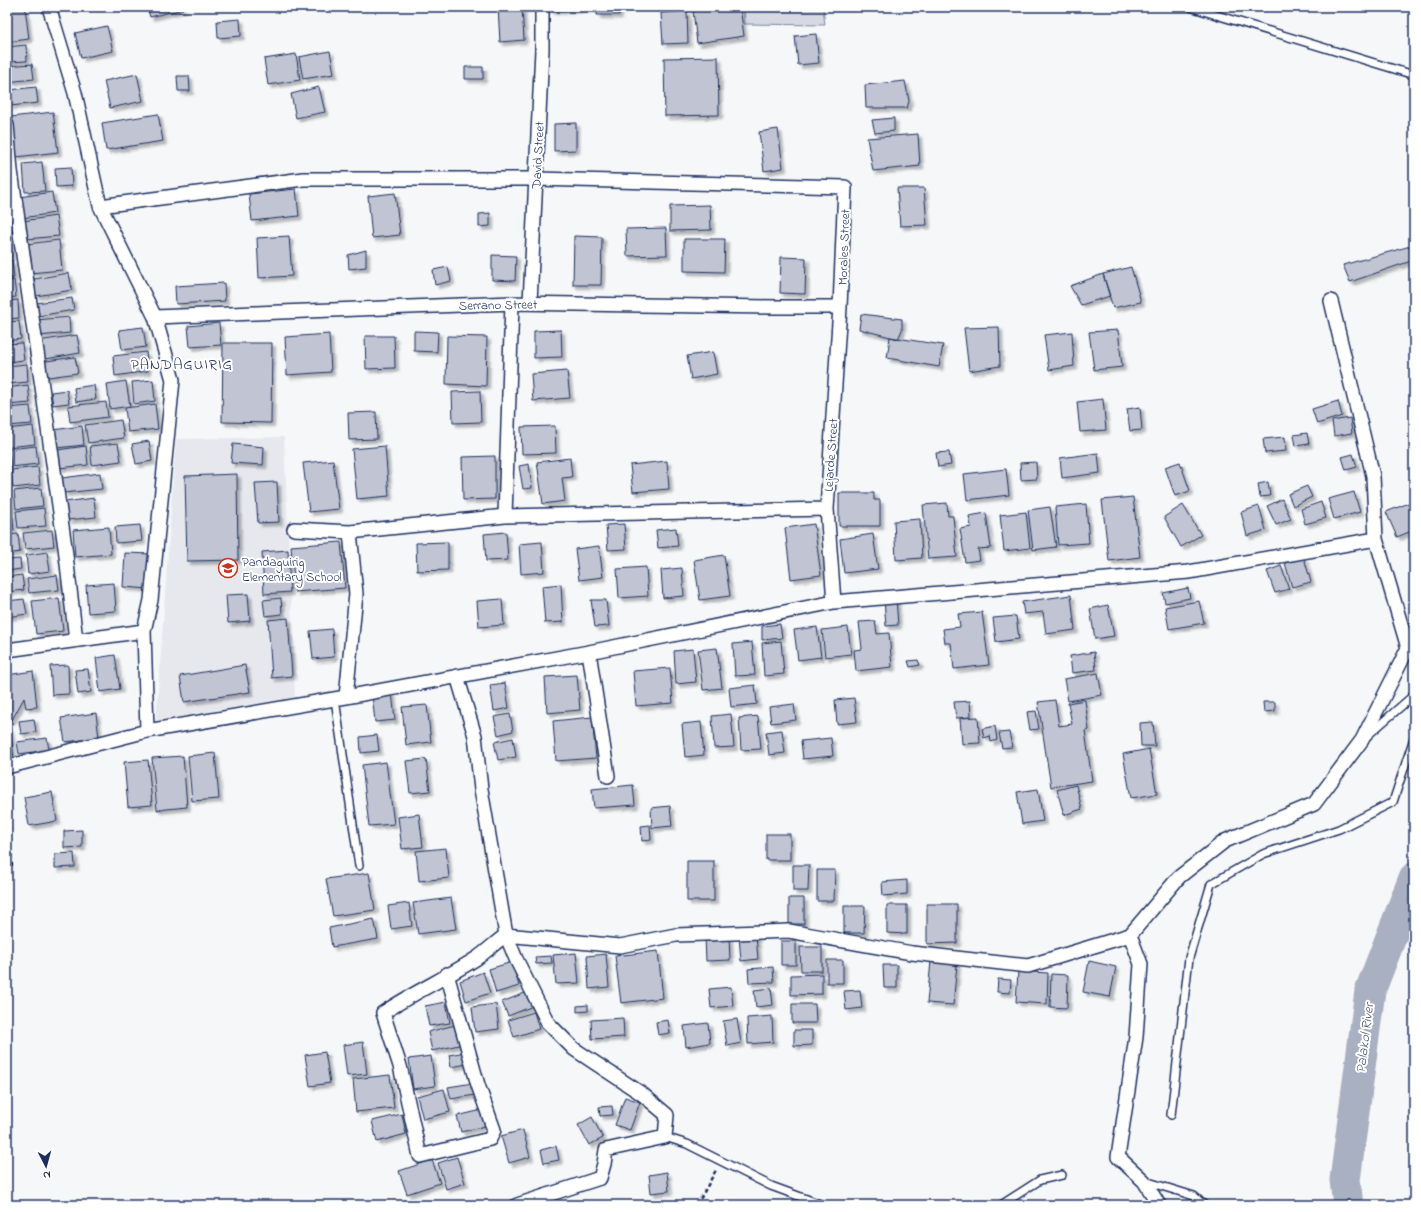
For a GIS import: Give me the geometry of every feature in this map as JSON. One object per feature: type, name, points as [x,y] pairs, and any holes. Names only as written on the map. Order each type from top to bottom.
[{"type":"street","points":[[49,7],[75,93],[100,206],[155,317],[173,380],[151,600],[144,631],[147,730]]},
{"type":"street","name":"David Street","points":[[530,303],[542,50],[542,7]]},
{"type":"street","points":[[7,125],[9,172],[65,547],[76,640]]},
{"type":"street","points":[[100,206],[303,179],[536,179]]},
{"type":"street","name":"Morales Street","points":[[536,179],[845,187],[840,307]]},
{"type":"street","points":[[447,974],[478,1085],[494,1130],[490,1139],[420,1156],[400,1066],[383,1013],[447,974],[477,958],[506,935],[620,946],[676,935],[789,931],[912,953],[1028,966],[1130,935],[1179,877],[1225,841],[1314,804],[1362,740],[1408,648],[1376,539],[1373,476],[1331,301]]},
{"type":"street","points":[[505,516],[512,303]]},
{"type":"street","name":"Serrano Street","points":[[155,317],[512,303],[840,307]]},
{"type":"street","name":"Lejarde Street","points":[[834,602],[827,509],[840,307]]},
{"type":"street","points":[[294,529],[350,532],[505,516],[827,509]]},
{"type":"street","points":[[340,698],[356,594],[350,532]]},
{"type":"street","points":[[7,767],[147,730],[340,698],[589,652],[834,602],[1189,572],[1376,539]]},
{"type":"street","points":[[7,650],[144,631]]},
{"type":"street","points":[[589,652],[608,776]]},
{"type":"street","points":[[457,676],[475,736],[481,789],[506,935],[516,959],[548,1023],[574,1049],[642,1094],[667,1115],[665,1137],[606,1150],[600,1178],[517,1205]]},
{"type":"street","points":[[1130,935],[1141,964],[1136,1037],[1118,1157],[1144,1181],[1159,1205]]},
{"type":"lane","points":[[1190,7],[1414,75]]},
{"type":"lane","points":[[1362,740],[1414,695]]},
{"type":"lane","points":[[340,698],[359,866]]},
{"type":"lane","points":[[1171,1115],[1189,958],[1211,884],[1263,854],[1339,829],[1393,802],[1414,738]]},
{"type":"lane","points":[[665,1137],[686,1144],[771,1186],[823,1205]]},
{"type":"lane","points":[[1001,1205],[1040,1180],[1062,1175]]},
{"type":"lane","points":[[1144,1181],[1194,1196],[1204,1205]]},
{"type":"path","points":[[7,792],[12,868]]},
{"type":"path","points":[[697,1205],[720,1161]]},
{"type":"shaded area","points":[[744,7],[823,7],[825,25],[744,24]]},
{"type":"shaded area","name":"Pandaguirig Elementary School","points":[[284,437],[295,697],[156,721],[176,439]]},
{"type":"building","points":[[7,7],[25,7],[29,39],[7,42]]},
{"type":"building","points":[[147,7],[182,7],[183,9],[150,17]]},
{"type":"building","points":[[498,7],[522,7],[524,40],[500,42]]},
{"type":"building","points":[[551,7],[592,7],[592,8],[551,11]]},
{"type":"building","points":[[597,7],[619,7],[619,15],[597,15]]},
{"type":"building","points":[[721,7],[740,7],[744,36],[697,43],[693,11]]},
{"type":"building","points":[[687,11],[688,43],[663,44],[661,13]]},
{"type":"building","points":[[240,19],[241,36],[218,38],[217,21]]},
{"type":"building","points":[[107,26],[113,51],[81,58],[75,33]]},
{"type":"building","points":[[816,34],[819,63],[798,65],[795,36]]},
{"type":"building","points":[[26,45],[27,61],[7,62],[7,47]]},
{"type":"building","points":[[330,51],[334,74],[303,79],[299,57]]},
{"type":"building","points":[[296,54],[300,80],[268,85],[264,59]]},
{"type":"building","points":[[718,57],[719,115],[665,116],[664,58]]},
{"type":"building","points":[[32,64],[34,79],[7,82],[7,66]]},
{"type":"building","points":[[465,67],[483,67],[483,79],[465,79]]},
{"type":"building","points":[[137,74],[143,101],[110,108],[104,81]]},
{"type":"building","points":[[177,76],[189,76],[190,91],[178,91]]},
{"type":"building","points":[[905,81],[909,101],[907,108],[866,108],[865,85]]},
{"type":"building","points":[[36,87],[38,103],[10,106],[9,90]]},
{"type":"building","points":[[319,87],[325,112],[296,118],[291,94]]},
{"type":"building","points":[[53,112],[58,152],[16,157],[11,117]]},
{"type":"building","points":[[158,114],[163,141],[106,150],[102,123]]},
{"type":"building","points":[[894,118],[894,131],[875,133],[872,120]]},
{"type":"building","points":[[576,123],[576,150],[554,151],[554,124]]},
{"type":"building","points":[[778,129],[783,168],[764,171],[759,132]]},
{"type":"building","points":[[918,134],[920,166],[873,171],[867,138]]},
{"type":"building","points":[[42,162],[45,191],[25,192],[23,164]]},
{"type":"building","points":[[71,167],[72,186],[56,187],[55,168]]},
{"type":"building","points":[[897,188],[924,188],[927,225],[900,226]]},
{"type":"building","points":[[296,189],[299,216],[252,221],[249,194]]},
{"type":"building","points":[[52,192],[55,213],[22,218],[19,197]]},
{"type":"building","points":[[395,193],[400,235],[372,238],[368,196]]},
{"type":"building","points":[[710,205],[711,230],[670,231],[670,206]]},
{"type":"building","points":[[490,213],[490,226],[479,227],[479,214]]},
{"type":"building","points":[[56,216],[59,236],[26,239],[23,221]]},
{"type":"building","points":[[666,228],[667,255],[627,256],[626,229]]},
{"type":"building","points":[[289,236],[292,276],[259,278],[257,238]]},
{"type":"building","points":[[574,236],[602,237],[601,285],[573,285]]},
{"type":"building","points":[[684,239],[725,239],[724,272],[684,271]]},
{"type":"building","points":[[59,240],[62,270],[30,273],[27,244]]},
{"type":"building","points":[[7,241],[10,241],[11,258],[7,258]]},
{"type":"building","points":[[1414,245],[1414,260],[1350,282],[1343,265]]},
{"type":"building","points":[[366,250],[366,267],[349,269],[348,255]]},
{"type":"building","points":[[492,255],[516,256],[515,281],[492,280]]},
{"type":"building","points":[[781,257],[806,258],[805,294],[780,293]]},
{"type":"building","points":[[12,260],[14,278],[7,279],[7,261]]},
{"type":"building","points":[[448,267],[451,281],[435,285],[433,270]]},
{"type":"building","points":[[1131,267],[1141,302],[1113,308],[1103,274]]},
{"type":"building","points":[[69,273],[72,290],[36,296],[34,279]]},
{"type":"building","points":[[1103,274],[1110,296],[1081,305],[1070,286]]},
{"type":"building","points":[[14,280],[16,297],[7,298],[7,281]]},
{"type":"building","points":[[224,283],[225,301],[176,304],[175,286]]},
{"type":"building","points":[[72,298],[74,310],[38,316],[36,303]]},
{"type":"building","points":[[18,300],[19,318],[7,319],[7,301]]},
{"type":"building","points":[[861,314],[902,319],[902,330],[898,339],[859,329]]},
{"type":"building","points":[[69,317],[70,333],[38,336],[36,320]]},
{"type":"building","points":[[19,321],[21,339],[7,341],[7,322]]},
{"type":"building","points":[[219,323],[221,345],[190,347],[188,326]]},
{"type":"building","points":[[143,327],[146,347],[122,350],[119,330]]},
{"type":"building","points":[[999,327],[1000,366],[969,371],[964,328]]},
{"type":"building","points":[[561,330],[562,357],[534,358],[534,331]]},
{"type":"building","points":[[1118,330],[1122,367],[1094,370],[1089,332]]},
{"type":"building","points":[[414,331],[438,332],[437,352],[414,351]]},
{"type":"building","points":[[1072,332],[1074,366],[1049,370],[1044,335]]},
{"type":"building","points":[[329,334],[331,372],[287,375],[285,337]]},
{"type":"building","points":[[77,335],[80,353],[40,360],[38,341]]},
{"type":"building","points":[[365,336],[394,336],[395,368],[366,369]]},
{"type":"building","points":[[447,336],[487,337],[486,386],[446,384]]},
{"type":"building","points":[[890,337],[943,345],[939,367],[887,358]]},
{"type":"building","points":[[22,343],[24,360],[7,362],[7,344]]},
{"type":"building","points":[[223,343],[272,343],[271,423],[222,422]]},
{"type":"building","points":[[146,352],[148,371],[115,376],[113,356]]},
{"type":"building","points":[[713,352],[717,374],[691,379],[687,356]]},
{"type":"building","points":[[75,357],[78,373],[41,378],[39,362]]},
{"type":"building","points":[[27,364],[28,382],[7,384],[7,366]]},
{"type":"building","points":[[567,371],[570,398],[533,401],[531,374]]},
{"type":"building","points":[[153,380],[155,401],[134,404],[132,382]]},
{"type":"building","points":[[126,381],[130,406],[110,409],[107,384]]},
{"type":"building","points":[[28,385],[30,403],[7,405],[7,388]]},
{"type":"building","points":[[94,385],[96,399],[76,402],[74,388]]},
{"type":"building","points":[[67,390],[69,403],[53,405],[51,392]]},
{"type":"building","points":[[480,391],[481,422],[453,423],[452,392]]},
{"type":"building","points":[[1103,399],[1106,430],[1080,432],[1077,402]]},
{"type":"building","points":[[1338,401],[1342,416],[1317,424],[1312,409]]},
{"type":"building","points":[[106,402],[108,417],[70,422],[68,406]]},
{"type":"building","points":[[155,404],[158,429],[128,432],[125,408]]},
{"type":"building","points":[[30,406],[32,424],[7,426],[7,408]]},
{"type":"building","points":[[1140,407],[1142,430],[1130,431],[1127,409]]},
{"type":"building","points":[[376,412],[377,439],[349,440],[348,413]]},
{"type":"building","points":[[1350,418],[1352,433],[1334,436],[1332,421]]},
{"type":"building","points":[[121,420],[124,438],[88,443],[85,425]]},
{"type":"building","points":[[33,426],[35,444],[8,447],[7,429]]},
{"type":"building","points":[[82,426],[84,445],[56,448],[53,430]]},
{"type":"building","points":[[555,426],[556,453],[522,454],[521,427]]},
{"type":"building","points":[[1307,433],[1309,444],[1296,446],[1294,435]]},
{"type":"building","points":[[1285,437],[1286,451],[1265,453],[1263,439]]},
{"type":"building","points":[[149,441],[152,461],[136,464],[132,444]]},
{"type":"building","points":[[118,443],[121,461],[92,465],[90,446]]},
{"type":"building","points":[[233,444],[264,447],[263,465],[231,463]]},
{"type":"building","points":[[36,446],[38,464],[11,467],[9,449]]},
{"type":"building","points":[[86,446],[88,465],[59,468],[57,450]]},
{"type":"building","points":[[385,446],[389,496],[357,499],[352,449]]},
{"type":"building","points":[[949,452],[951,465],[938,467],[936,453]]},
{"type":"building","points":[[1098,453],[1100,473],[1062,478],[1060,458]]},
{"type":"building","points":[[1353,454],[1357,467],[1346,470],[1342,457]]},
{"type":"building","points":[[495,456],[495,499],[463,500],[462,457]]},
{"type":"building","points":[[570,458],[572,477],[562,478],[565,501],[543,504],[537,462]]},
{"type":"building","points":[[333,460],[339,509],[309,512],[303,463]]},
{"type":"building","points":[[667,461],[669,489],[633,492],[630,465]]},
{"type":"building","points":[[1036,462],[1037,479],[1021,480],[1020,463]]},
{"type":"building","points":[[1180,462],[1190,491],[1175,496],[1165,467]]},
{"type":"building","points":[[529,464],[532,488],[523,489],[519,466]]},
{"type":"building","points":[[38,467],[40,485],[13,488],[11,470]]},
{"type":"building","points":[[1006,469],[1009,495],[967,500],[964,474]]},
{"type":"building","points":[[100,473],[102,489],[64,493],[62,478]]},
{"type":"building","points":[[237,474],[238,560],[187,561],[185,476]]},
{"type":"building","points":[[277,482],[279,522],[258,523],[255,483]]},
{"type":"building","points":[[1268,482],[1270,496],[1260,497],[1258,484]]},
{"type":"building","points":[[1307,486],[1312,497],[1293,506],[1288,494]]},
{"type":"building","points":[[41,488],[43,506],[16,509],[14,491]]},
{"type":"building","points":[[10,492],[12,510],[7,511],[7,493]]},
{"type":"building","points":[[1354,492],[1360,512],[1334,519],[1328,499]]},
{"type":"building","points":[[839,493],[874,493],[874,500],[880,500],[880,526],[839,526]]},
{"type":"building","points":[[1133,497],[1140,557],[1109,561],[1102,500]]},
{"type":"building","points":[[94,498],[96,517],[68,520],[65,502]]},
{"type":"building","points":[[1282,499],[1291,519],[1276,525],[1267,506]]},
{"type":"building","points":[[1414,501],[1414,530],[1397,537],[1386,512]]},
{"type":"building","points":[[1321,502],[1326,518],[1305,524],[1301,509]]},
{"type":"building","points":[[947,503],[948,516],[953,516],[957,557],[928,559],[923,505]]},
{"type":"building","points":[[1086,504],[1089,543],[1058,545],[1055,507]]},
{"type":"building","points":[[1183,505],[1201,535],[1181,547],[1164,517]]},
{"type":"building","points":[[1259,506],[1266,530],[1247,536],[1241,512]]},
{"type":"building","points":[[1050,507],[1056,547],[1033,550],[1028,510]]},
{"type":"building","points":[[44,508],[46,526],[18,528],[16,511]]},
{"type":"building","points":[[12,512],[14,530],[7,531],[7,513]]},
{"type":"building","points":[[1026,512],[1030,548],[1004,551],[1000,515]]},
{"type":"building","points":[[986,513],[991,548],[978,549],[980,560],[965,562],[960,529],[971,527],[969,516]]},
{"type":"building","points":[[920,519],[922,558],[896,560],[894,521]]},
{"type":"building","points":[[624,524],[626,549],[608,550],[606,525]]},
{"type":"building","points":[[814,524],[821,575],[791,579],[785,528]]},
{"type":"building","points":[[140,525],[142,541],[116,543],[115,527]]},
{"type":"building","points":[[109,527],[111,554],[75,557],[73,530]]},
{"type":"building","points":[[676,528],[678,546],[658,548],[656,530]]},
{"type":"building","points":[[52,530],[54,546],[25,549],[23,533]]},
{"type":"building","points":[[506,532],[508,560],[486,561],[484,534]]},
{"type":"building","points":[[18,534],[20,552],[7,554],[7,535]]},
{"type":"building","points":[[873,534],[878,569],[844,573],[840,539]]},
{"type":"building","points":[[341,542],[345,588],[295,592],[291,546]]},
{"type":"building","points":[[448,542],[448,570],[417,571],[416,543]]},
{"type":"building","points":[[542,542],[544,572],[521,574],[519,544]]},
{"type":"building","points":[[599,546],[603,577],[579,580],[575,549]]},
{"type":"building","points":[[288,550],[290,592],[264,594],[262,552]]},
{"type":"building","points":[[47,552],[50,571],[28,574],[26,555]]},
{"type":"building","points":[[125,553],[152,554],[150,589],[123,587]]},
{"type":"building","points":[[724,555],[730,596],[700,600],[694,560]]},
{"type":"building","points":[[1304,558],[1311,582],[1292,587],[1285,563]]},
{"type":"building","points":[[20,559],[21,569],[7,571],[7,560]]},
{"type":"building","points":[[1281,566],[1289,589],[1275,593],[1267,571]]},
{"type":"building","points":[[646,567],[648,596],[619,598],[617,569]]},
{"type":"building","points":[[682,568],[684,596],[663,598],[661,570]]},
{"type":"building","points":[[22,575],[24,590],[7,592],[7,577]]},
{"type":"building","points":[[57,575],[59,590],[29,593],[27,579]]},
{"type":"building","points":[[114,583],[116,611],[88,613],[86,585]]},
{"type":"building","points":[[561,584],[563,622],[545,623],[542,586]]},
{"type":"building","points":[[1188,588],[1190,598],[1165,603],[1163,593]]},
{"type":"building","points":[[248,594],[250,621],[228,623],[226,595]]},
{"type":"building","points":[[1071,595],[1075,630],[1046,634],[1043,612],[1024,614],[1022,602]]},
{"type":"building","points":[[59,598],[63,631],[36,634],[32,601]]},
{"type":"building","points":[[281,598],[282,614],[265,616],[263,600]]},
{"type":"building","points":[[896,598],[898,625],[886,626],[884,599]]},
{"type":"building","points":[[24,599],[27,614],[7,617],[7,601]]},
{"type":"building","points":[[502,599],[504,625],[479,627],[477,601]]},
{"type":"building","points":[[591,600],[606,600],[609,626],[595,627]]},
{"type":"building","points":[[1199,601],[1204,623],[1169,629],[1165,607]]},
{"type":"building","points":[[1108,605],[1114,636],[1095,639],[1090,609]]},
{"type":"building","points":[[982,612],[989,665],[954,669],[951,643],[945,643],[943,629],[960,627],[958,614]]},
{"type":"building","points":[[1016,616],[1019,639],[996,642],[993,618]]},
{"type":"building","points":[[288,618],[292,676],[272,678],[268,620]]},
{"type":"building","points":[[875,621],[877,634],[889,633],[892,667],[856,671],[854,650],[862,649],[859,622]]},
{"type":"building","points":[[780,624],[782,638],[762,640],[762,626]]},
{"type":"building","points":[[817,627],[821,657],[798,660],[794,630]]},
{"type":"building","points":[[848,627],[851,654],[825,657],[822,630]]},
{"type":"building","points":[[332,629],[334,657],[313,659],[310,631]]},
{"type":"building","points":[[781,641],[784,674],[764,676],[762,643]]},
{"type":"building","points":[[752,642],[755,675],[735,676],[733,644]]},
{"type":"building","points":[[717,648],[722,688],[703,690],[698,650]]},
{"type":"building","points":[[693,649],[696,682],[676,684],[674,651]]},
{"type":"building","points":[[1094,652],[1096,670],[1072,673],[1070,656]]},
{"type":"building","points":[[115,655],[120,689],[100,692],[96,658]]},
{"type":"building","points":[[918,660],[920,665],[910,667],[908,661]]},
{"type":"building","points":[[68,665],[69,694],[52,695],[50,666]]},
{"type":"building","points":[[245,665],[250,692],[184,702],[180,676]]},
{"type":"building","points":[[670,668],[673,703],[636,706],[633,671]]},
{"type":"building","points":[[88,669],[91,692],[78,694],[75,670]]},
{"type":"building","points":[[33,671],[37,707],[26,708],[24,698],[12,720],[7,721],[7,675]]},
{"type":"building","points":[[1098,673],[1102,695],[1068,701],[1064,679]]},
{"type":"building","points":[[577,675],[580,710],[547,713],[545,677]]},
{"type":"building","points":[[505,683],[509,708],[494,711],[490,685]]},
{"type":"building","points":[[755,685],[757,704],[731,707],[729,688]]},
{"type":"building","points":[[392,692],[395,720],[375,722],[372,694]]},
{"type":"building","points":[[854,698],[857,722],[837,724],[835,700]]},
{"type":"building","points":[[1055,700],[1059,726],[1072,724],[1068,703],[1085,700],[1089,730],[1085,731],[1092,781],[1051,787],[1038,702]]},
{"type":"building","points":[[970,701],[971,717],[956,718],[954,702]]},
{"type":"building","points":[[1263,702],[1275,702],[1275,711],[1264,712]]},
{"type":"building","points":[[794,704],[796,720],[771,723],[769,707]]},
{"type":"building","points":[[427,705],[431,742],[406,745],[402,707]]},
{"type":"building","points":[[1036,711],[1039,729],[1030,730],[1027,712]]},
{"type":"building","points":[[96,713],[99,738],[65,742],[61,718]]},
{"type":"building","points":[[510,714],[513,731],[498,735],[494,717]]},
{"type":"building","points":[[731,714],[734,747],[714,748],[712,716]]},
{"type":"building","points":[[758,716],[761,749],[741,750],[739,718]]},
{"type":"building","points":[[592,717],[596,758],[556,761],[553,721]]},
{"type":"building","points":[[978,717],[980,743],[962,744],[960,718]]},
{"type":"building","points":[[34,719],[36,732],[21,734],[19,721]]},
{"type":"building","points":[[701,722],[704,755],[685,757],[682,724]]},
{"type":"building","points":[[1153,722],[1155,746],[1141,746],[1140,723]]},
{"type":"building","points":[[995,726],[997,740],[991,742],[990,736],[984,738],[982,729]]},
{"type":"building","points":[[10,729],[14,758],[7,759],[7,730]]},
{"type":"building","points":[[782,730],[785,753],[769,755],[766,732]]},
{"type":"building","points":[[1009,732],[1012,747],[1002,748],[999,733]]},
{"type":"building","points":[[377,735],[379,751],[361,753],[360,737]]},
{"type":"building","points":[[47,738],[49,750],[19,754],[17,742]]},
{"type":"building","points":[[513,738],[516,757],[498,760],[494,742]]},
{"type":"building","points":[[831,738],[833,756],[803,759],[801,741]]},
{"type":"building","points":[[1149,749],[1157,794],[1131,798],[1123,754]]},
{"type":"building","points":[[215,753],[219,799],[192,801],[188,756]]},
{"type":"building","points":[[183,756],[187,807],[157,810],[152,758]]},
{"type":"building","points":[[426,759],[430,791],[410,793],[406,761]]},
{"type":"building","points":[[148,760],[152,805],[128,807],[124,762]]},
{"type":"building","points":[[386,762],[394,824],[369,826],[362,765]]},
{"type":"building","points":[[633,785],[635,805],[594,808],[592,789]]},
{"type":"building","points":[[1076,785],[1082,809],[1064,815],[1057,790]]},
{"type":"building","points":[[1038,789],[1043,821],[1022,824],[1017,792]]},
{"type":"building","points":[[52,792],[57,821],[29,826],[24,797]]},
{"type":"building","points":[[670,806],[672,826],[652,828],[651,808]]},
{"type":"building","points":[[419,814],[423,847],[402,849],[398,817]]},
{"type":"building","points":[[650,825],[651,840],[642,841],[641,826]]},
{"type":"building","points":[[82,830],[82,847],[64,848],[64,831]]},
{"type":"building","points":[[766,834],[790,834],[790,860],[766,860]]},
{"type":"building","points":[[446,848],[449,878],[419,881],[416,851]]},
{"type":"building","points":[[74,853],[75,867],[55,868],[55,854]]},
{"type":"building","points":[[687,861],[714,861],[714,901],[687,901]]},
{"type":"building","points":[[793,865],[809,865],[808,891],[793,891]]},
{"type":"building","points":[[817,870],[835,870],[834,901],[817,901]]},
{"type":"building","points":[[369,873],[375,910],[333,916],[326,879]]},
{"type":"building","points":[[907,880],[907,894],[883,896],[882,882]]},
{"type":"building","points":[[451,898],[456,929],[418,934],[413,903]]},
{"type":"building","points":[[789,898],[804,898],[804,924],[789,924]]},
{"type":"building","points":[[409,903],[412,926],[391,929],[388,906]]},
{"type":"building","points":[[927,904],[957,904],[957,943],[927,944]]},
{"type":"building","points":[[887,905],[907,905],[907,934],[887,933]]},
{"type":"building","points":[[844,906],[865,906],[864,933],[844,933]]},
{"type":"building","points":[[374,919],[378,939],[332,947],[329,928]]},
{"type":"building","points":[[756,935],[758,959],[741,961],[739,936]]},
{"type":"building","points":[[729,937],[730,960],[706,961],[705,938]]},
{"type":"building","points":[[781,941],[796,941],[796,965],[781,965]]},
{"type":"building","points":[[800,947],[822,947],[822,971],[801,971]]},
{"type":"building","points":[[658,951],[663,998],[621,1003],[615,956]]},
{"type":"building","points":[[576,953],[579,983],[556,984],[553,955]]},
{"type":"building","points":[[606,954],[609,987],[589,989],[587,956]]},
{"type":"building","points":[[551,956],[552,963],[536,964],[535,957]]},
{"type":"building","points":[[827,960],[843,960],[843,983],[827,983]]},
{"type":"building","points":[[931,961],[957,964],[953,1005],[927,1003]]},
{"type":"building","points":[[1089,961],[1116,967],[1110,997],[1083,992]]},
{"type":"building","points":[[512,962],[519,986],[496,993],[489,969]]},
{"type":"building","points":[[883,965],[897,965],[897,988],[884,988]]},
{"type":"building","points":[[773,967],[774,982],[749,983],[748,969]]},
{"type":"building","points":[[1018,971],[1048,973],[1047,1004],[1016,1002]]},
{"type":"building","points":[[483,972],[490,993],[466,1001],[460,981]]},
{"type":"building","points":[[822,974],[822,994],[791,995],[791,975]]},
{"type":"building","points":[[1051,974],[1068,975],[1067,1008],[1050,1007]]},
{"type":"building","points":[[998,979],[1011,980],[1010,993],[997,992]]},
{"type":"building","points":[[731,987],[733,1006],[711,1008],[709,989]]},
{"type":"building","points":[[771,988],[773,1005],[756,1007],[754,990]]},
{"type":"building","points":[[860,990],[862,1008],[846,1010],[844,991]]},
{"type":"building","points":[[527,992],[533,1006],[508,1016],[502,1002]]},
{"type":"building","points":[[446,1002],[450,1023],[429,1026],[425,1006]]},
{"type":"building","points":[[496,1004],[499,1029],[475,1032],[472,1007]]},
{"type":"building","points":[[792,1004],[815,1004],[816,1023],[792,1023]]},
{"type":"building","points":[[588,1005],[588,1011],[577,1012],[577,1006]]},
{"type":"building","points":[[534,1012],[539,1029],[514,1037],[508,1020]]},
{"type":"building","points":[[772,1016],[773,1042],[748,1044],[747,1018]]},
{"type":"building","points":[[623,1018],[624,1037],[592,1039],[591,1020]]},
{"type":"building","points":[[737,1019],[741,1043],[727,1046],[723,1021]]},
{"type":"building","points":[[668,1020],[670,1033],[658,1035],[656,1022]]},
{"type":"building","points":[[708,1023],[710,1043],[686,1047],[684,1026]]},
{"type":"building","points":[[459,1024],[463,1044],[432,1051],[428,1032]]},
{"type":"building","points":[[794,1030],[812,1030],[812,1045],[794,1046]]},
{"type":"building","points":[[363,1042],[367,1074],[347,1076],[343,1045]]},
{"type":"building","points":[[325,1052],[330,1083],[310,1086],[305,1055]]},
{"type":"building","points":[[465,1052],[467,1064],[451,1067],[449,1055]]},
{"type":"building","points":[[431,1056],[435,1086],[413,1089],[409,1059]]},
{"type":"building","points":[[390,1075],[394,1108],[356,1112],[353,1079]]},
{"type":"building","points":[[473,1083],[475,1095],[451,1099],[448,1087]]},
{"type":"building","points":[[444,1089],[450,1112],[423,1119],[417,1096]]},
{"type":"building","points":[[625,1097],[640,1102],[630,1130],[615,1125]]},
{"type":"building","points":[[612,1106],[613,1115],[600,1116],[599,1107]]},
{"type":"building","points":[[482,1110],[485,1126],[461,1132],[457,1116]]},
{"type":"building","points":[[402,1114],[406,1134],[377,1142],[372,1121]]},
{"type":"building","points":[[592,1117],[603,1138],[589,1145],[578,1125]]},
{"type":"building","points":[[523,1130],[530,1157],[509,1163],[501,1136]]},
{"type":"building","points":[[556,1146],[559,1160],[544,1163],[541,1150]]},
{"type":"building","points":[[457,1157],[465,1183],[446,1189],[438,1163]]},
{"type":"building","points":[[432,1160],[440,1183],[407,1194],[399,1171]]},
{"type":"building","points":[[667,1172],[669,1191],[651,1193],[649,1175]]},
{"type":"waterway","name":"Palakol River","points":[[1348,1205],[1345,1180],[1370,991],[1414,878]]},
{"type":"place","name":"Pandaguirig Elementary School","points":[[228,568]]},
{"type":"district","name":"PANDAGUIRIG","points":[[182,364]]}]
